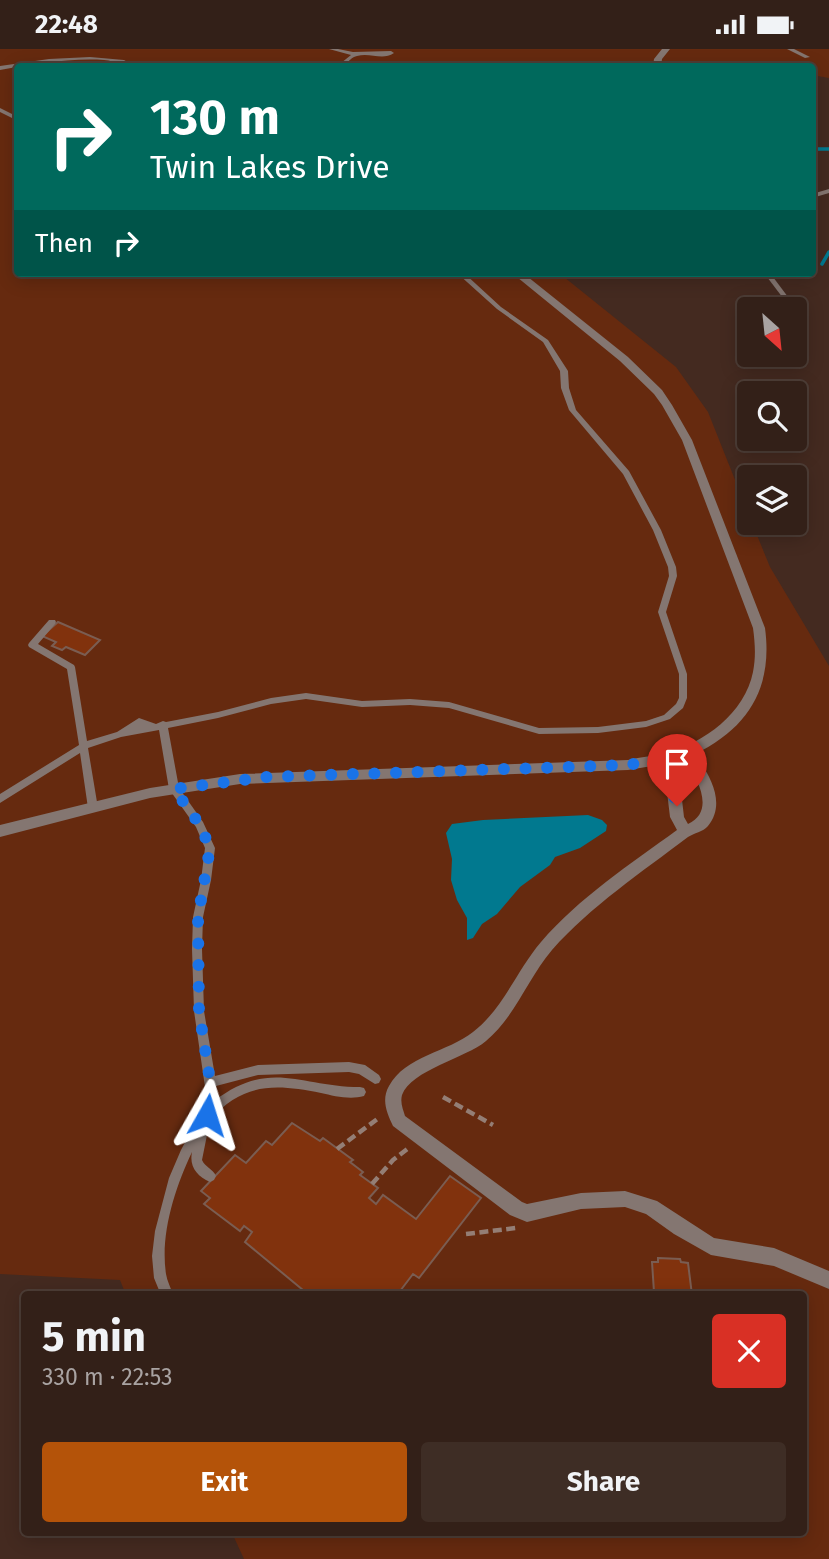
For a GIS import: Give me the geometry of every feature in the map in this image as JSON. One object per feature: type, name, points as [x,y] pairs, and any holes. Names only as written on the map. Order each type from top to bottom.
[{"type":"street","points":[[0,831],[174,789],[240,779],[628,765],[685,751],[712,738],[734,719],[748,701],[762,674],[764,653],[759,628],[687,440],[658,392],[624,359],[522,277]]},
{"type":"street","points":[[685,751],[705,780],[708,811],[703,823],[685,831],[653,859],[600,896],[544,949],[483,1034],[460,1050],[404,1078],[393,1094],[392,1107],[399,1121],[516,1209],[527,1213],[581,1201],[625,1199],[652,1206],[680,1229],[711,1246],[774,1257],[829,1280]]},
{"type":"street","points":[[655,760],[674,791],[677,817],[685,831]]},
{"type":"lane","points":[[332,49],[373,54]]},
{"type":"lane","points":[[790,49],[807,57]]},
{"type":"lane","points":[[344,63],[356,54]]},
{"type":"lane","points":[[27,63],[73,58],[116,59],[125,63]]},
{"type":"lane","points":[[0,799],[84,746],[121,734],[139,720],[158,725],[306,696],[362,704],[411,702],[449,705],[539,731],[598,730],[646,724],[667,717],[680,706],[683,698],[683,674],[662,612],[670,588],[672,567],[657,530],[626,473],[573,410],[565,388],[564,371],[546,341],[506,314],[464,277]]},
{"type":"lane","points":[[770,277],[784,297]]},
{"type":"lane","points":[[52,622],[32,645],[71,667],[93,808]]},
{"type":"lane","points":[[158,725],[174,789],[200,825],[210,848],[198,917],[197,949],[199,1011],[211,1081],[211,1101],[196,1160],[200,1169],[210,1176]]},
{"type":"lane","points":[[211,1081],[258,1070],[349,1067],[361,1069],[375,1079]]},
{"type":"lane","points":[[164,1291],[159,1272],[161,1235],[168,1196],[187,1145],[207,1115],[232,1095],[271,1080],[341,1094],[360,1092]]},
{"type":"path","points":[[443,1097],[454,1102],[476,1120],[493,1125]]},
{"type":"path","points":[[372,1184],[393,1160],[414,1144]]},
{"type":"path","points":[[466,1234],[491,1233],[522,1227]]},
{"type":"shaded area","points":[[0,49],[829,49],[829,78],[816,76],[816,63],[14,63],[14,277],[564,277],[676,367],[708,412],[737,485],[737,535],[757,535],[770,567],[829,666],[829,1559],[244,1559],[233,1536],[807,1536],[807,1291],[124,1291],[120,1280],[0,1274]]},
{"type":"water","points":[[588,815],[602,820],[607,825],[606,831],[580,848],[555,857],[550,865],[520,887],[497,914],[482,924],[473,938],[467,940],[467,918],[457,900],[451,880],[452,859],[446,833],[452,824]]},
{"type":"building","points":[[58,622],[100,640],[85,655],[66,647],[62,650],[52,646],[56,642],[42,636]]},
{"type":"building","points":[[292,1123],[320,1141],[323,1138],[353,1160],[350,1162],[363,1172],[360,1175],[378,1188],[369,1198],[376,1204],[383,1195],[416,1219],[450,1176],[481,1198],[419,1278],[413,1274],[400,1291],[304,1291],[245,1242],[252,1232],[244,1226],[240,1231],[204,1204],[210,1198],[201,1191],[235,1155],[246,1163],[266,1141],[272,1145]]},
{"type":"building","points":[[658,1258],[680,1259],[681,1262],[688,1263],[692,1291],[654,1291],[652,1262],[658,1262]]},
{"type":"waterway","points":[[816,149],[829,149]]},
{"type":"waterway","points":[[822,264],[829,252]]},
{"type":"route","points":[[207,1115],[211,1087],[199,1011],[197,949],[198,917],[210,848],[200,825],[174,789],[240,779],[628,765],[655,760],[674,791],[677,806]]}]
